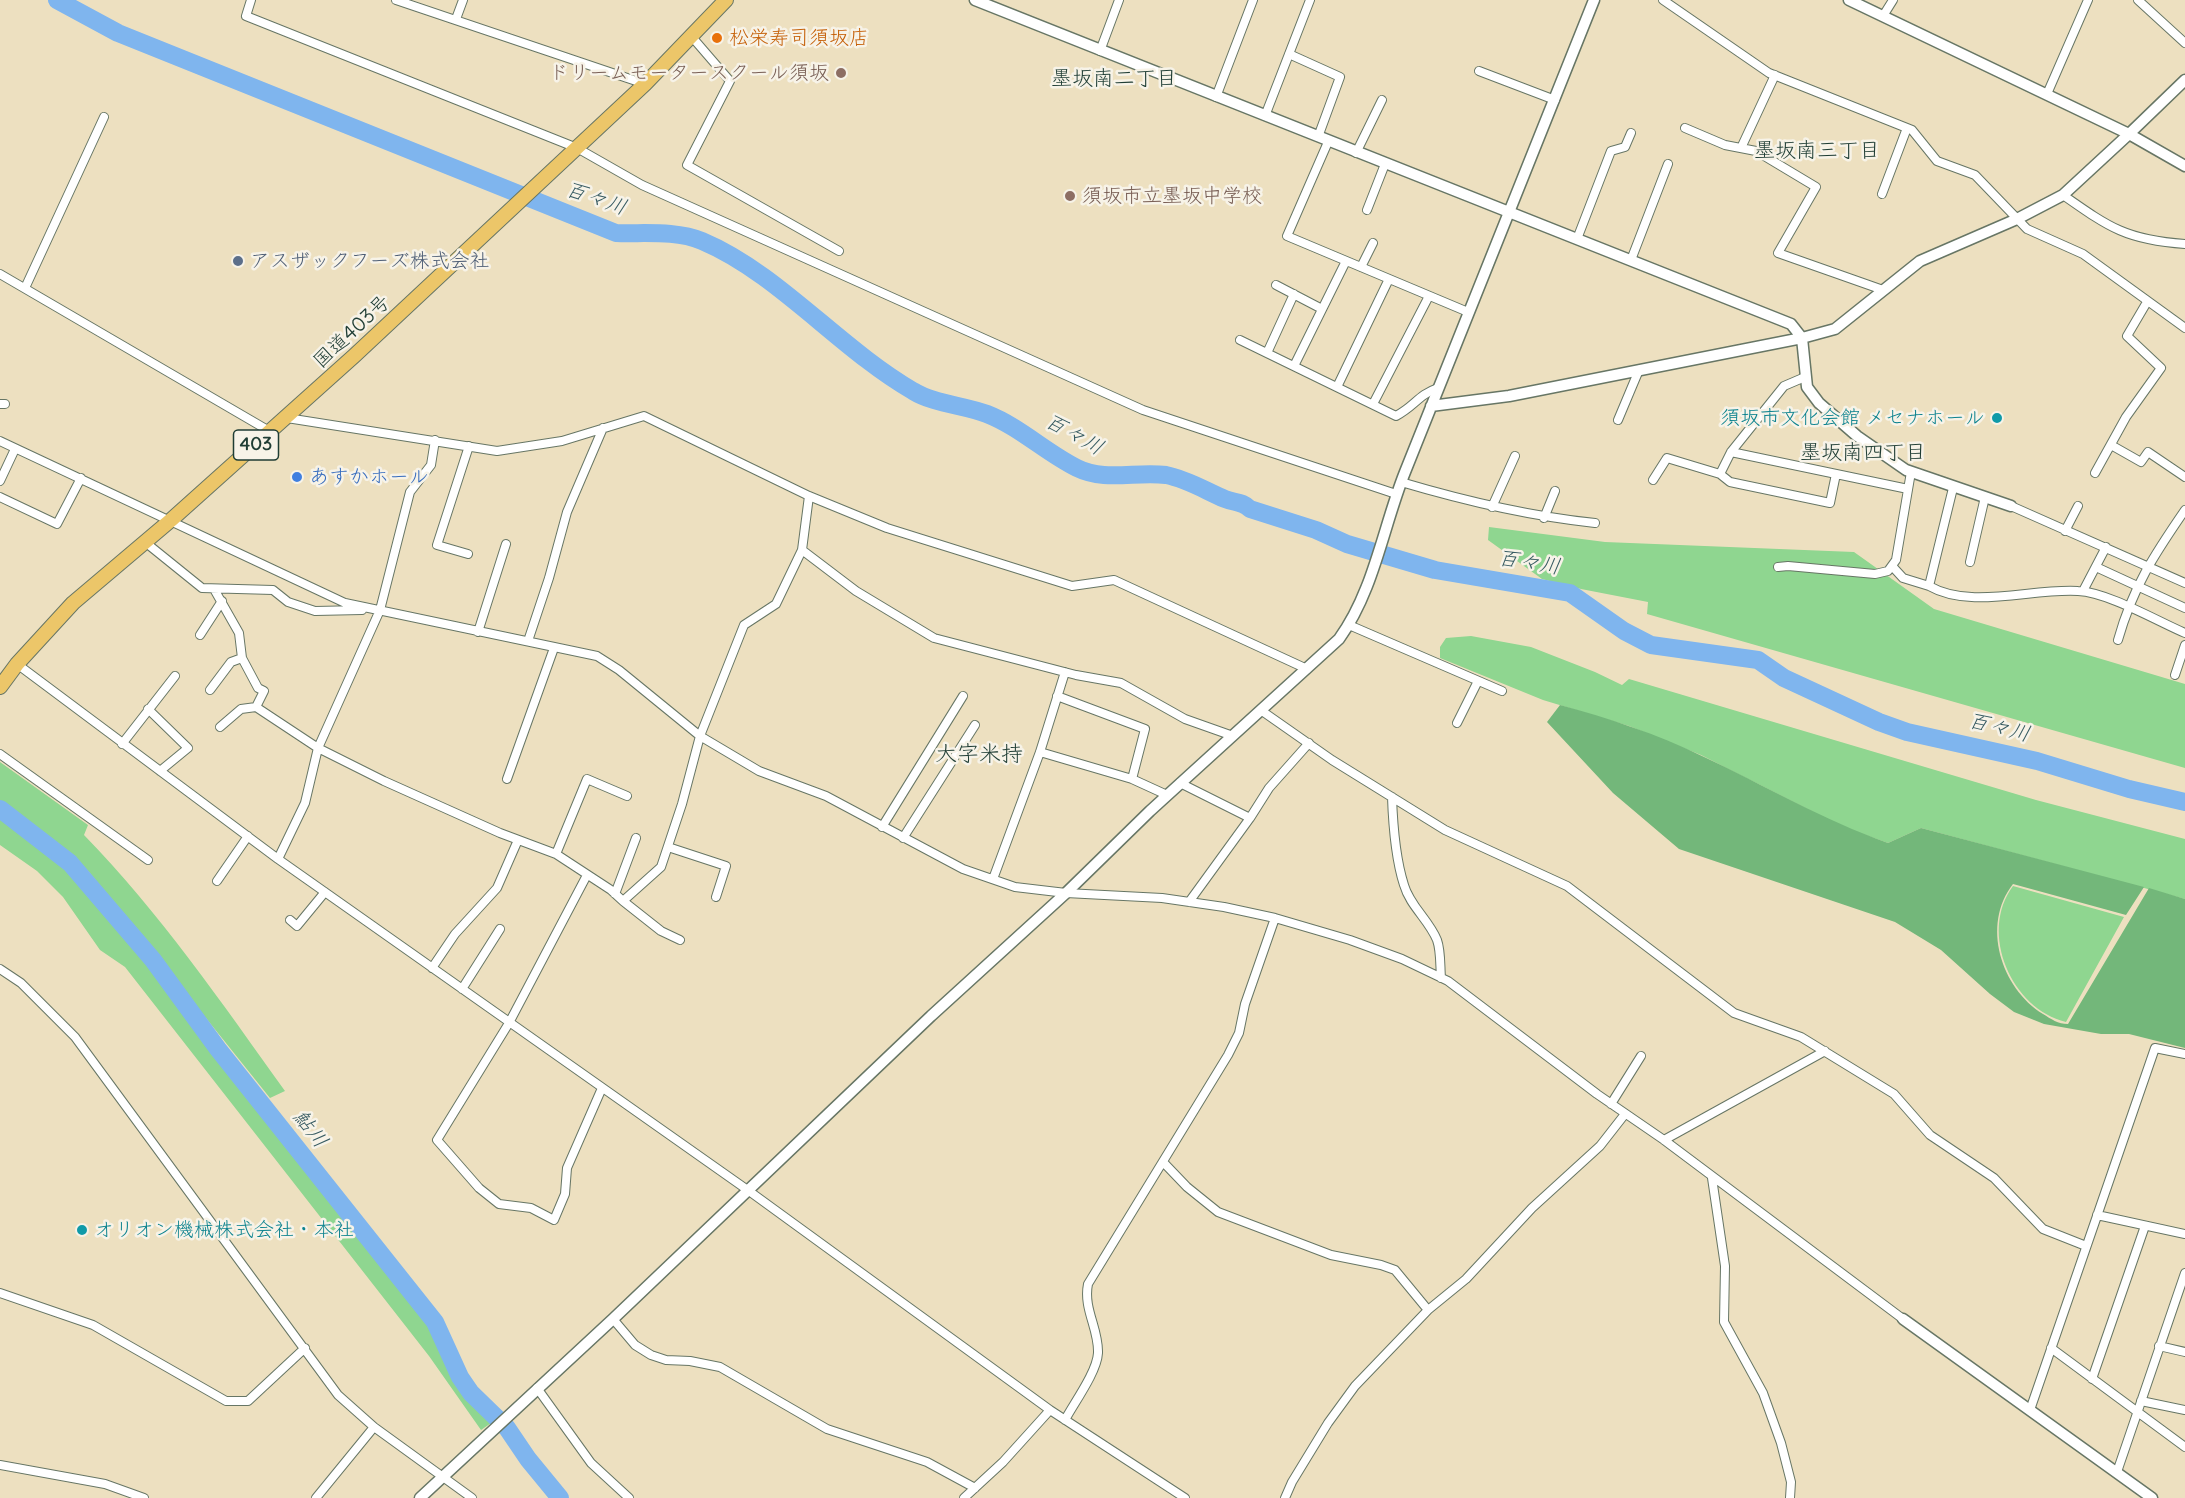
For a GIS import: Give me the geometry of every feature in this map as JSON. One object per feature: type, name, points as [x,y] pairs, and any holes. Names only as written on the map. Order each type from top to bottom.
[{"type":"highway","name":"国道403号","points":[[0,687],[17,664],[73,603],[287,418],[495,226],[645,84],[726,0]]},
{"type":"street","points":[[252,0],[246,16],[575,150],[642,186],[1143,410],[1395,496]]},
{"type":"street","points":[[396,0],[645,84]]},
{"type":"street","points":[[456,19],[463,0]]},
{"type":"street","points":[[1100,51],[1119,0]]},
{"type":"street","points":[[1216,97],[1253,0]]},
{"type":"street","points":[[1264,116],[1310,0]]},
{"type":"street","points":[[420,1498],[614,1319],[931,1016],[1066,893],[1167,795],[1339,639],[1361,602],[1395,496],[1594,0]]},
{"type":"street","points":[[1663,0],[1775,75],[1912,130],[1937,161],[1974,175],[2027,229],[2083,255],[2185,328]]},
{"type":"street","points":[[1849,0],[2130,134],[2185,166]]},
{"type":"street","points":[[1883,16],[1893,0]]},
{"type":"street","points":[[2047,94],[2088,0]]},
{"type":"street","points":[[2138,0],[2185,43]]},
{"type":"street","points":[[982,1],[1100,51],[1791,324],[1802,338],[1807,387],[1819,404],[1857,436],[1911,472],[2011,506],[2065,531],[2147,564],[2185,583]]},
{"type":"street","points":[[692,37],[730,81],[687,165],[839,250]]},
{"type":"street","points":[[1288,54],[1340,77],[1323,140],[1287,236],[1468,312]]},
{"type":"street","points":[[1479,71],[1555,100]]},
{"type":"street","points":[[1741,148],[1775,75]]},
{"type":"street","points":[[1431,406],[1509,396],[1802,338],[1835,329],[1920,261],[2017,219],[2063,195],[2185,80]]},
{"type":"street","points":[[1356,153],[1382,100]]},
{"type":"street","points":[[25,288],[104,117]]},
{"type":"street","points":[[1685,128],[1725,145],[1756,151],[1816,188],[1778,253],[1883,290]]},
{"type":"street","points":[[1882,194],[1906,128]]},
{"type":"street","points":[[1577,239],[1611,151],[1625,147],[1631,133]]},
{"type":"street","points":[[1367,210],[1385,164]]},
{"type":"street","points":[[1631,260],[1668,164]]},
{"type":"street","points":[[2063,195],[2096,218],[2134,238],[2185,244]]},
{"type":"street","points":[[1361,267],[1373,243]]},
{"type":"street","points":[[1294,366],[1346,261]]},
{"type":"street","points":[[0,274],[271,432]]},
{"type":"street","points":[[1337,387],[1389,279]]},
{"type":"street","points":[[1276,285],[1322,309]]},
{"type":"street","points":[[1267,353],[1294,294]]},
{"type":"street","points":[[1373,404],[1429,296]]},
{"type":"street","points":[[2095,473],[2161,368],[2127,336],[2147,302]]},
{"type":"street","points":[[1240,340],[1396,416],[1412,408],[1423,393],[1438,388]]},
{"type":"street","points":[[1618,420],[1639,370]]},
{"type":"street","points":[[1720,474],[1731,452],[1784,386],[1805,377]]},
{"type":"street","points":[[287,418],[497,451],[562,441],[644,416],[809,496],[887,528],[1072,586],[1114,580],[1307,669]]},
{"type":"street","points":[[528,641],[549,578],[567,512],[603,428]]},
{"type":"street","points":[[278,858],[305,803],[318,748],[380,610],[410,492],[430,465],[435,440]]},
{"type":"street","points":[[0,441],[345,603],[597,656],[619,670],[699,736],[759,771],[826,796],[963,869],[1016,887],[1189,902],[1275,918],[1350,940],[1402,959],[1441,978],[1611,1104],[1664,1140],[1903,1319],[2152,1498]]},
{"type":"street","points":[[2111,445],[2141,462],[2148,452],[2185,477]]},
{"type":"street","points":[[468,554],[437,545],[469,446]]},
{"type":"street","points":[[0,481],[15,449]]},
{"type":"street","points":[[1731,452],[1908,489]]},
{"type":"street","points":[[1492,507],[1515,456]]},
{"type":"street","points":[[1653,480],[1667,458],[1720,474],[1730,482],[1830,503],[1836,474]]},
{"type":"street","points":[[1778,567],[1875,574],[1888,571],[1896,560],[1911,472]]},
{"type":"street","points":[[0,498],[57,524],[81,478]]},
{"type":"street","points":[[1401,482],[1492,507],[1544,518],[1595,523]]},
{"type":"street","points":[[1929,586],[1953,488]]},
{"type":"street","points":[[1544,518],[1555,491]]},
{"type":"street","points":[[623,901],[661,867],[682,804],[699,736],[744,625],[776,604],[802,550],[809,496]]},
{"type":"street","points":[[1970,562],[1985,497]]},
{"type":"street","points":[[2065,531],[2078,506]]},
{"type":"street","points":[[2118,640],[2127,608],[2147,564],[2185,510]]},
{"type":"street","points":[[145,542],[202,588],[273,590],[288,602],[315,611],[380,610]]},
{"type":"street","points":[[478,632],[506,544]]},
{"type":"street","points":[[2084,591],[2106,547]]},
{"type":"street","points":[[802,550],[856,591],[934,638],[1065,672],[1121,683],[1185,719],[1233,736]]},
{"type":"street","points":[[1892,566],[1903,578],[1929,586],[1944,594],[1979,596],[2084,591],[2185,633]]},
{"type":"street","points":[[2096,567],[2185,608]]},
{"type":"street","points":[[214,589],[239,633],[242,658],[258,688],[264,691],[256,707]]},
{"type":"street","points":[[200,635],[222,601]]},
{"type":"street","points":[[1349,625],[1502,691]]},
{"type":"street","points":[[2175,675],[2185,645]]},
{"type":"street","points":[[507,779],[554,648]]},
{"type":"street","points":[[210,690],[231,662],[242,658]]},
{"type":"street","points":[[17,664],[122,744],[325,892],[749,1191],[1050,1410],[1185,1498]]},
{"type":"street","points":[[993,879],[1040,752],[1065,672]]},
{"type":"street","points":[[122,744],[175,676]]},
{"type":"street","points":[[1457,717],[1478,681]]},
{"type":"street","points":[[882,827],[963,696]]},
{"type":"street","points":[[1057,696],[1145,729],[1132,779]]},
{"type":"street","points":[[220,727],[241,709],[256,707],[318,748],[384,781],[518,840],[556,854],[615,894],[661,931],[680,940]]},
{"type":"street","points":[[148,709],[189,748],[160,771]]},
{"type":"street","points":[[1262,711],[1445,830],[1567,886],[1734,1012],[1802,1036],[1894,1094],[1930,1135],[1994,1178],[2043,1229],[2086,1246]]},
{"type":"street","points":[[903,838],[975,725]]},
{"type":"street","points":[[1189,902],[1269,788],[1309,743]]},
{"type":"street","points":[[1040,752],[1132,779],[1167,795]]},
{"type":"street","points":[[0,754],[148,860]]},
{"type":"street","points":[[556,854],[586,779],[627,796]]},
{"type":"street","points":[[1180,783],[1250,818]]},
{"type":"street","points":[[1392,797],[1394,831],[1404,885],[1412,904],[1426,920],[1438,942],[1441,978]]},
{"type":"street","points":[[218,881],[248,836]]},
{"type":"street","points":[[615,894],[636,838]]},
{"type":"street","points":[[432,968],[454,934],[496,888],[518,840]]},
{"type":"street","points":[[668,847],[726,866],[716,897]]},
{"type":"street","points":[[587,875],[509,1023],[437,1140],[479,1188],[499,1204],[531,1208],[554,1220],[565,1194],[567,1168],[602,1088]]},
{"type":"street","points":[[296,926],[325,892]]},
{"type":"street","points":[[1065,1420],[1096,1363],[1098,1352],[1086,1304],[1088,1284],[1164,1163],[1178,1133],[1228,1055],[1239,1033],[1245,1004],[1275,918]]},
{"type":"street","points":[[462,989],[500,929]]},
{"type":"street","points":[[0,969],[21,983],[75,1037],[197,1206],[305,1347],[338,1395],[374,1427],[472,1498]]},
{"type":"street","points":[[2030,1410],[2155,1048],[2185,1054]]},
{"type":"street","points":[[1664,1140],[1825,1051]]},
{"type":"street","points":[[1611,1104],[1641,1056]]},
{"type":"street","points":[[1285,1498],[1292,1482],[1350,1392],[1428,1310],[1466,1279],[1532,1208],[1600,1146],[1625,1113]]},
{"type":"street","points":[[1164,1163],[1186,1187],[1218,1212],[1331,1256],[1375,1263],[1395,1270],[1428,1310]]},
{"type":"street","points":[[1712,1178],[1725,1266],[1724,1322],[1763,1393],[1781,1443],[1791,1482],[1790,1498]]},
{"type":"street","points":[[2097,1215],[2185,1234]]},
{"type":"street","points":[[2092,1379],[2145,1226]]},
{"type":"street","points":[[2117,1472],[2159,1346],[2182,1293],[2185,1273]]},
{"type":"street","points":[[0,1293],[93,1325],[226,1401],[248,1401],[305,1347]]},
{"type":"street","points":[[614,1319],[635,1345],[651,1355],[666,1360],[690,1361],[720,1367],[827,1429],[927,1462],[975,1488]]},
{"type":"street","points":[[2159,1346],[2185,1352]]},
{"type":"street","points":[[2050,1347],[2185,1447]]},
{"type":"street","points":[[535,1390],[591,1463],[629,1498]]},
{"type":"street","points":[[2141,1401],[2185,1410]]},
{"type":"street","points":[[964,1498],[1050,1410]]},
{"type":"street","points":[[316,1498],[334,1472],[374,1427]]},
{"type":"street","points":[[0,1465],[105,1484],[144,1498]]},
{"type":"green space","points":[[1489,527],[1605,542],[1854,552],[1934,609],[2185,684],[2185,768],[1647,614],[1648,602],[1542,579],[1488,540]]},
{"type":"green space","points":[[1471,636],[1531,647],[1622,685],[1629,679],[2036,800],[2185,839],[2185,899],[1921,828],[1888,843],[1843,827],[1701,755],[1629,726],[1543,700],[1440,658],[1440,647],[1446,638]]},
{"type":"green space","points":[[1560,705],[1614,721],[1685,748],[1817,813],[1888,843],[1921,828],[2144,887],[2126,915],[2013,884],[2003,900],[1998,918],[1997,936],[2000,955],[2016,988],[2028,1003],[2058,1022],[2068,1024],[2149,888],[2185,899],[2185,1048],[2129,1034],[2101,1034],[2044,1024],[2014,1012],[1990,994],[1941,950],[1895,922],[1679,849],[1613,793],[1547,722]]},
{"type":"green space","points":[[0,762],[88,825],[84,835],[164,927],[285,1091],[270,1098],[89,872],[62,846],[0,807]]},
{"type":"green space","points":[[0,819],[31,836],[65,864],[108,910],[273,1127],[434,1328],[453,1366],[458,1386],[494,1421],[481,1430],[429,1356],[125,967],[100,950],[63,897],[37,871],[0,845]]},
{"type":"green space","points":[[2013,886],[2124,917],[2066,1022],[2047,1014],[2030,1002],[2016,986],[2006,967],[2000,946],[1999,925],[2003,905]]},
{"type":"waterway","name":"百々川","points":[[57,0],[118,33],[616,233],[681,235],[702,241],[757,272],[886,374],[913,391],[930,399],[978,411],[999,419],[1077,468],[1098,474],[1155,474],[1174,477],[1225,499],[1241,503],[1250,509],[1316,530],[1347,544],[1435,570],[1570,593],[1624,631],[1651,645],[1758,660],[1784,678],[1879,722],[1907,732],[2037,761],[2129,789],[2185,802]]},
{"type":"waterway","name":"鮎川","points":[[0,809],[70,863],[153,960],[218,1049],[435,1322],[460,1377],[471,1393],[507,1428],[528,1459],[560,1498]]},
{"type":"place","name":"松栄寿司須坂店","points":[[717,38]]},
{"type":"place","name":"ドリームモータースクール須坂","points":[[841,73]]},
{"type":"place","name":"須坂市立墨坂中学校","points":[[1070,196]]},
{"type":"place","name":"アスザックフーズ株式会社","points":[[238,261]]},
{"type":"place","name":"須坂市文化会館 メセナホール","points":[[1997,418]]},
{"type":"place","name":"あすかホール","points":[[297,477]]},
{"type":"place","name":"オリオン機械株式会社・本社","points":[[82,1230]]},
{"type":"district","name":"墨坂南二丁目","points":[[1114,79]]},
{"type":"district","name":"墨坂南三丁目","points":[[1817,151]]},
{"type":"district","name":"墨坂南四丁目","points":[[1863,453]]},
{"type":"district","name":"大字米持","points":[[979,755]]}]
